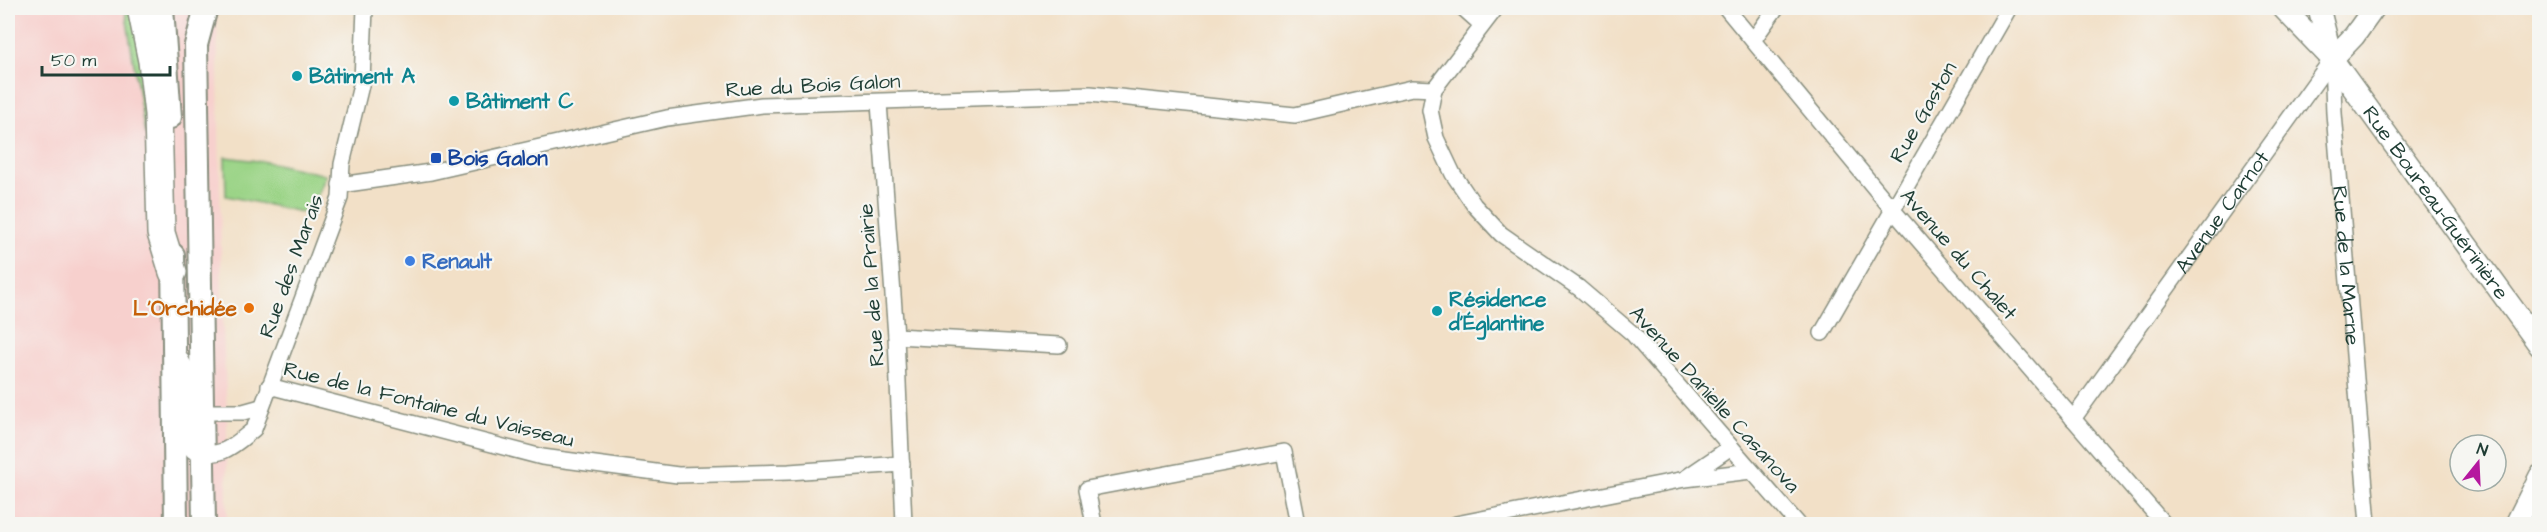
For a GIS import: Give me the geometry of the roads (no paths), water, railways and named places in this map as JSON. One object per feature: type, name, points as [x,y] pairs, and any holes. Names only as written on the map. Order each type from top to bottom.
[{"type":"highway","points":[[141,8],[152,61],[158,114],[161,233],[173,272]]},
{"type":"main road","points":[[162,8],[171,131],[176,525]]},
{"type":"main road","points":[[192,8],[196,45],[204,525]]},
{"type":"main road","points":[[196,45],[206,8]]},
{"type":"main road","points":[[2283,8],[2332,59]]},
{"type":"main road","name":"Rue de la Marne","points":[[2319,8],[2332,59]]},
{"type":"main road","name":"Avenue Carnot","points":[[2332,59],[2354,36],[2374,8]]},
{"type":"main road","name":"Rue Boureau-Guérinière","points":[[2332,59],[2540,346]]},
{"type":"main road","points":[[2516,525],[2540,476]]},
{"type":"street","name":"Rue des Marais","points":[[202,454],[226,452],[254,429],[340,198],[342,164],[362,81],[365,8]]},
{"type":"street","points":[[1462,8],[1482,25]]},
{"type":"street","points":[[1434,89],[1496,8]]},
{"type":"street","name":"Avenue du Chalet","points":[[1726,8],[1754,39],[1892,209],[2164,525]]},
{"type":"street","points":[[1754,39],[1776,8]]},
{"type":"street","name":"Rue Gaston","points":[[1822,333],[2009,8]]},
{"type":"street","name":"Avenue Carnot","points":[[2073,419],[2332,59]]},
{"type":"street","name":"Rue de la Marne","points":[[2332,59],[2334,113],[2368,525]]},
{"type":"street","name":"Rue du Bois Galon","points":[[340,185],[431,172],[666,117],[762,105],[879,103],[1090,94],[1295,115],[1412,88],[1434,89]]},
{"type":"street","name":"Avenue Danielle Casanova","points":[[1434,89],[1430,110],[1442,154],[1462,189],[1485,219],[1518,248],[1579,288],[1620,321],[1798,525]]},
{"type":"street","name":"Rue de la Prairie","points":[[879,103],[896,336],[904,525]]},
{"type":"street","points":[[896,336],[1059,345]]},
{"type":"street","points":[[173,344],[186,369],[188,444],[193,451],[202,454]]},
{"type":"street","name":"Rue de la Fontaine du Vaisseau","points":[[269,386],[542,457],[678,475],[789,472],[902,464]]},
{"type":"street","points":[[202,412],[243,412],[261,407]]},
{"type":"street","points":[[1685,479],[1731,447]]},
{"type":"street","points":[[1094,525],[1087,489],[1284,452],[1298,525]]},
{"type":"street","points":[[1456,525],[1685,479],[1751,471]]},
{"type":"place","name":"Bâtiment A","points":[[297,76]]},
{"type":"place","name":"Bâtiment C","points":[[454,101]]},
{"type":"place","name":"Bois Galon","points":[[436,158]]},
{"type":"place","name":"Renault","points":[[410,261]]},
{"type":"place","name":"L'Orchidée","points":[[249,308]]},
{"type":"place","name":"Résidence d'Églantine","points":[[1437,311]]}]
